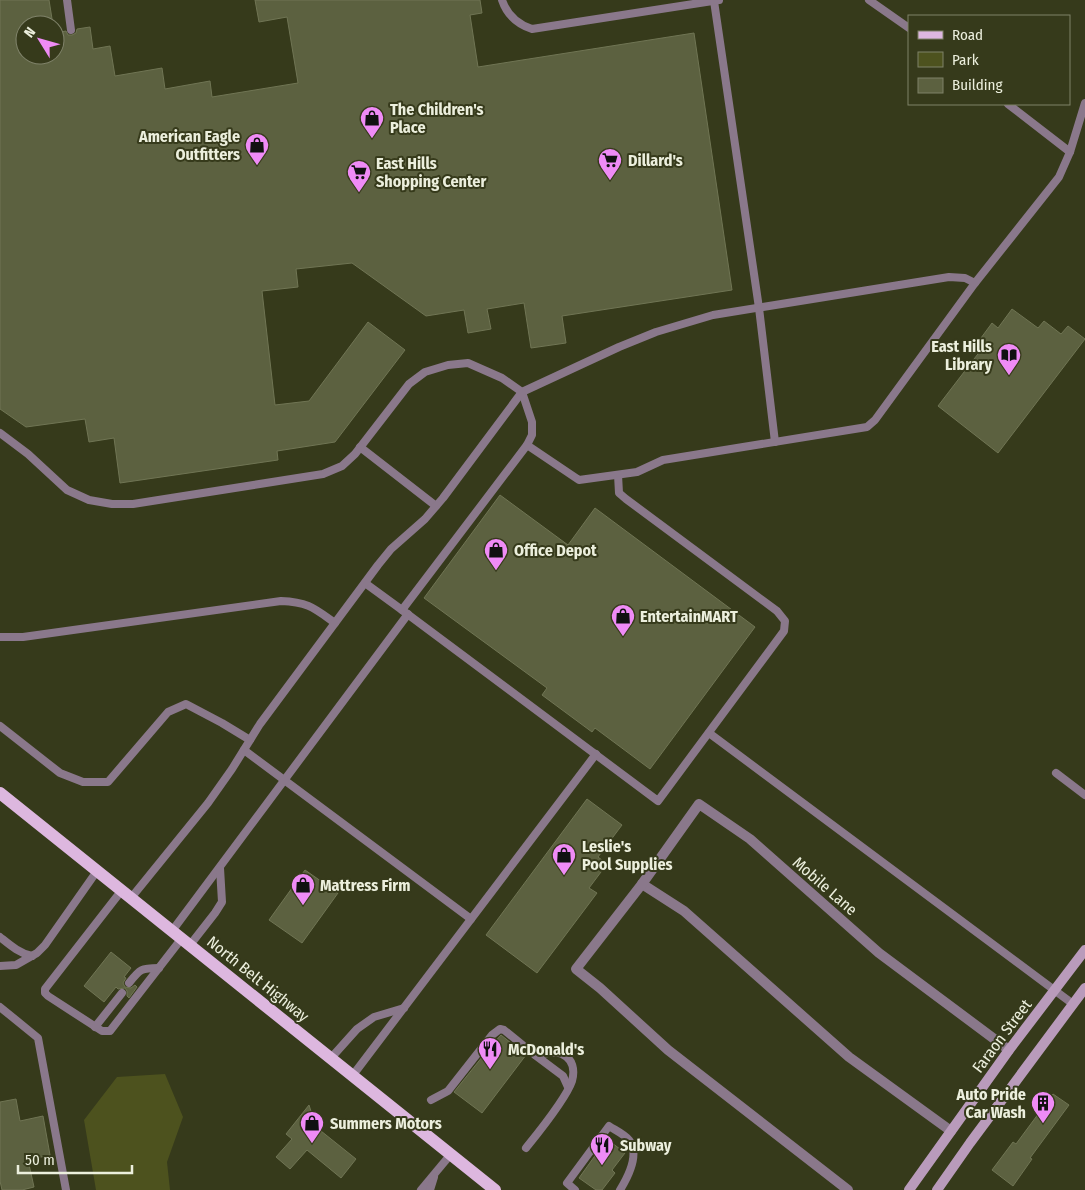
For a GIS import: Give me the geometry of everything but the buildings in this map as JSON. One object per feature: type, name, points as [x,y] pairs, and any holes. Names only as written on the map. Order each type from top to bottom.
[{"type":"main road","name":"North Belt Highway","points":[[0,793],[495,1190]]},
{"type":"main road","name":"Faraon Street","points":[[909,1190],[1009,1050],[1085,950]]},
{"type":"main road","points":[[937,1190],[970,1142],[1085,988]]},
{"type":"street","name":"Mobile Lane","points":[[848,1190],[668,1050],[600,988],[576,969],[642,884],[699,804],[750,839],[879,953],[1009,1050]]},
{"type":"street","points":[[642,884],[684,911],[849,1057],[952,1130]]},
{"type":"lane","points":[[67,0],[71,30]]},
{"type":"lane","points":[[502,0],[511,17],[522,26],[532,29],[718,0]]},
{"type":"lane","points":[[869,0],[908,27]]},
{"type":"lane","points":[[714,1],[758,308],[775,442]]},
{"type":"lane","points":[[527,445],[579,480],[637,472],[663,460],[867,426],[875,420],[975,283],[1059,177],[1070,152],[1085,103]]},
{"type":"lane","points":[[1009,105],[1070,152]]},
{"type":"lane","points":[[0,433],[28,454],[67,490],[89,500],[112,504],[141,503],[322,474],[342,466],[355,454],[409,384],[425,372],[448,365],[468,364],[502,378],[522,392],[532,422],[532,435],[527,445],[220,868],[181,938],[110,1031],[104,1032],[48,996],[45,993],[46,989],[126,894],[208,803],[260,724],[365,583],[391,549],[425,519],[436,506],[522,392],[656,332],[713,315],[950,276],[965,278],[975,283]]},
{"type":"lane","points":[[360,447],[436,506]]},
{"type":"lane","points":[[365,583],[658,800],[784,630],[785,621],[777,611],[619,493],[618,475]]},
{"type":"lane","points":[[0,637],[23,637],[281,601],[297,601],[309,606],[335,623]]},
{"type":"lane","points":[[0,726],[60,773],[83,782],[108,782],[168,712],[186,704],[250,740]]},
{"type":"lane","points":[[709,733],[1073,1004]]},
{"type":"lane","points":[[244,750],[471,919]]},
{"type":"lane","points":[[352,1076],[596,754]]},
{"type":"lane","points":[[1056,773],[1085,795]]},
{"type":"lane","points":[[181,938],[215,913],[222,902],[220,868]]},
{"type":"lane","points":[[0,966],[16,965],[37,953],[45,945],[97,870]]},
{"type":"lane","points":[[0,937],[15,949],[32,956]]},
{"type":"lane","points":[[129,982],[139,970],[159,968]]},
{"type":"lane","points":[[95,1027],[122,993]]},
{"type":"lane","points":[[0,1007],[38,1038],[66,1190]]},
{"type":"lane","points":[[331,1058],[357,1029],[369,1020],[404,1008]]},
{"type":"lane","points":[[431,1100],[448,1091],[492,1035],[500,1029],[504,1030],[563,1076],[568,1087]]},
{"type":"lane","points":[[526,1148],[540,1131],[572,1081],[573,1066],[561,1053],[535,1055]]},
{"type":"lane","points":[[575,1190],[567,1183],[609,1126],[629,1140],[634,1154],[627,1178],[620,1190]]},
{"type":"lane","points":[[421,1190],[450,1154]]},
{"type":"lane","points":[[430,1190],[435,1173]]},
{"type":"green space","points":[[165,1074],[183,1117],[167,1162],[170,1190],[96,1190],[84,1120],[117,1077]]},
{"type":"place","name":"The Children's Place","points":[[372,139]]},
{"type":"place","name":"American Eagle Outfitters","points":[[257,166]]},
{"type":"place","name":"Dillard's","points":[[610,181]]},
{"type":"place","name":"East Hills Shopping Center","points":[[359,193]]},
{"type":"place","name":"East Hills Library","points":[[1009,376]]},
{"type":"place","name":"Office Depot","points":[[496,571]]},
{"type":"place","name":"EntertainMART","points":[[623,637]]},
{"type":"place","name":"Leslie's Pool Supplies","points":[[564,876]]},
{"type":"place","name":"Mattress Firm","points":[[303,906]]},
{"type":"place","name":"McDonald's","points":[[490,1070]]},
{"type":"place","name":"Auto Pride Car Wash","points":[[1043,1124]]},
{"type":"place","name":"Summers Motors","points":[[312,1144]]},
{"type":"place","name":"Subway","points":[[602,1166]]}]
